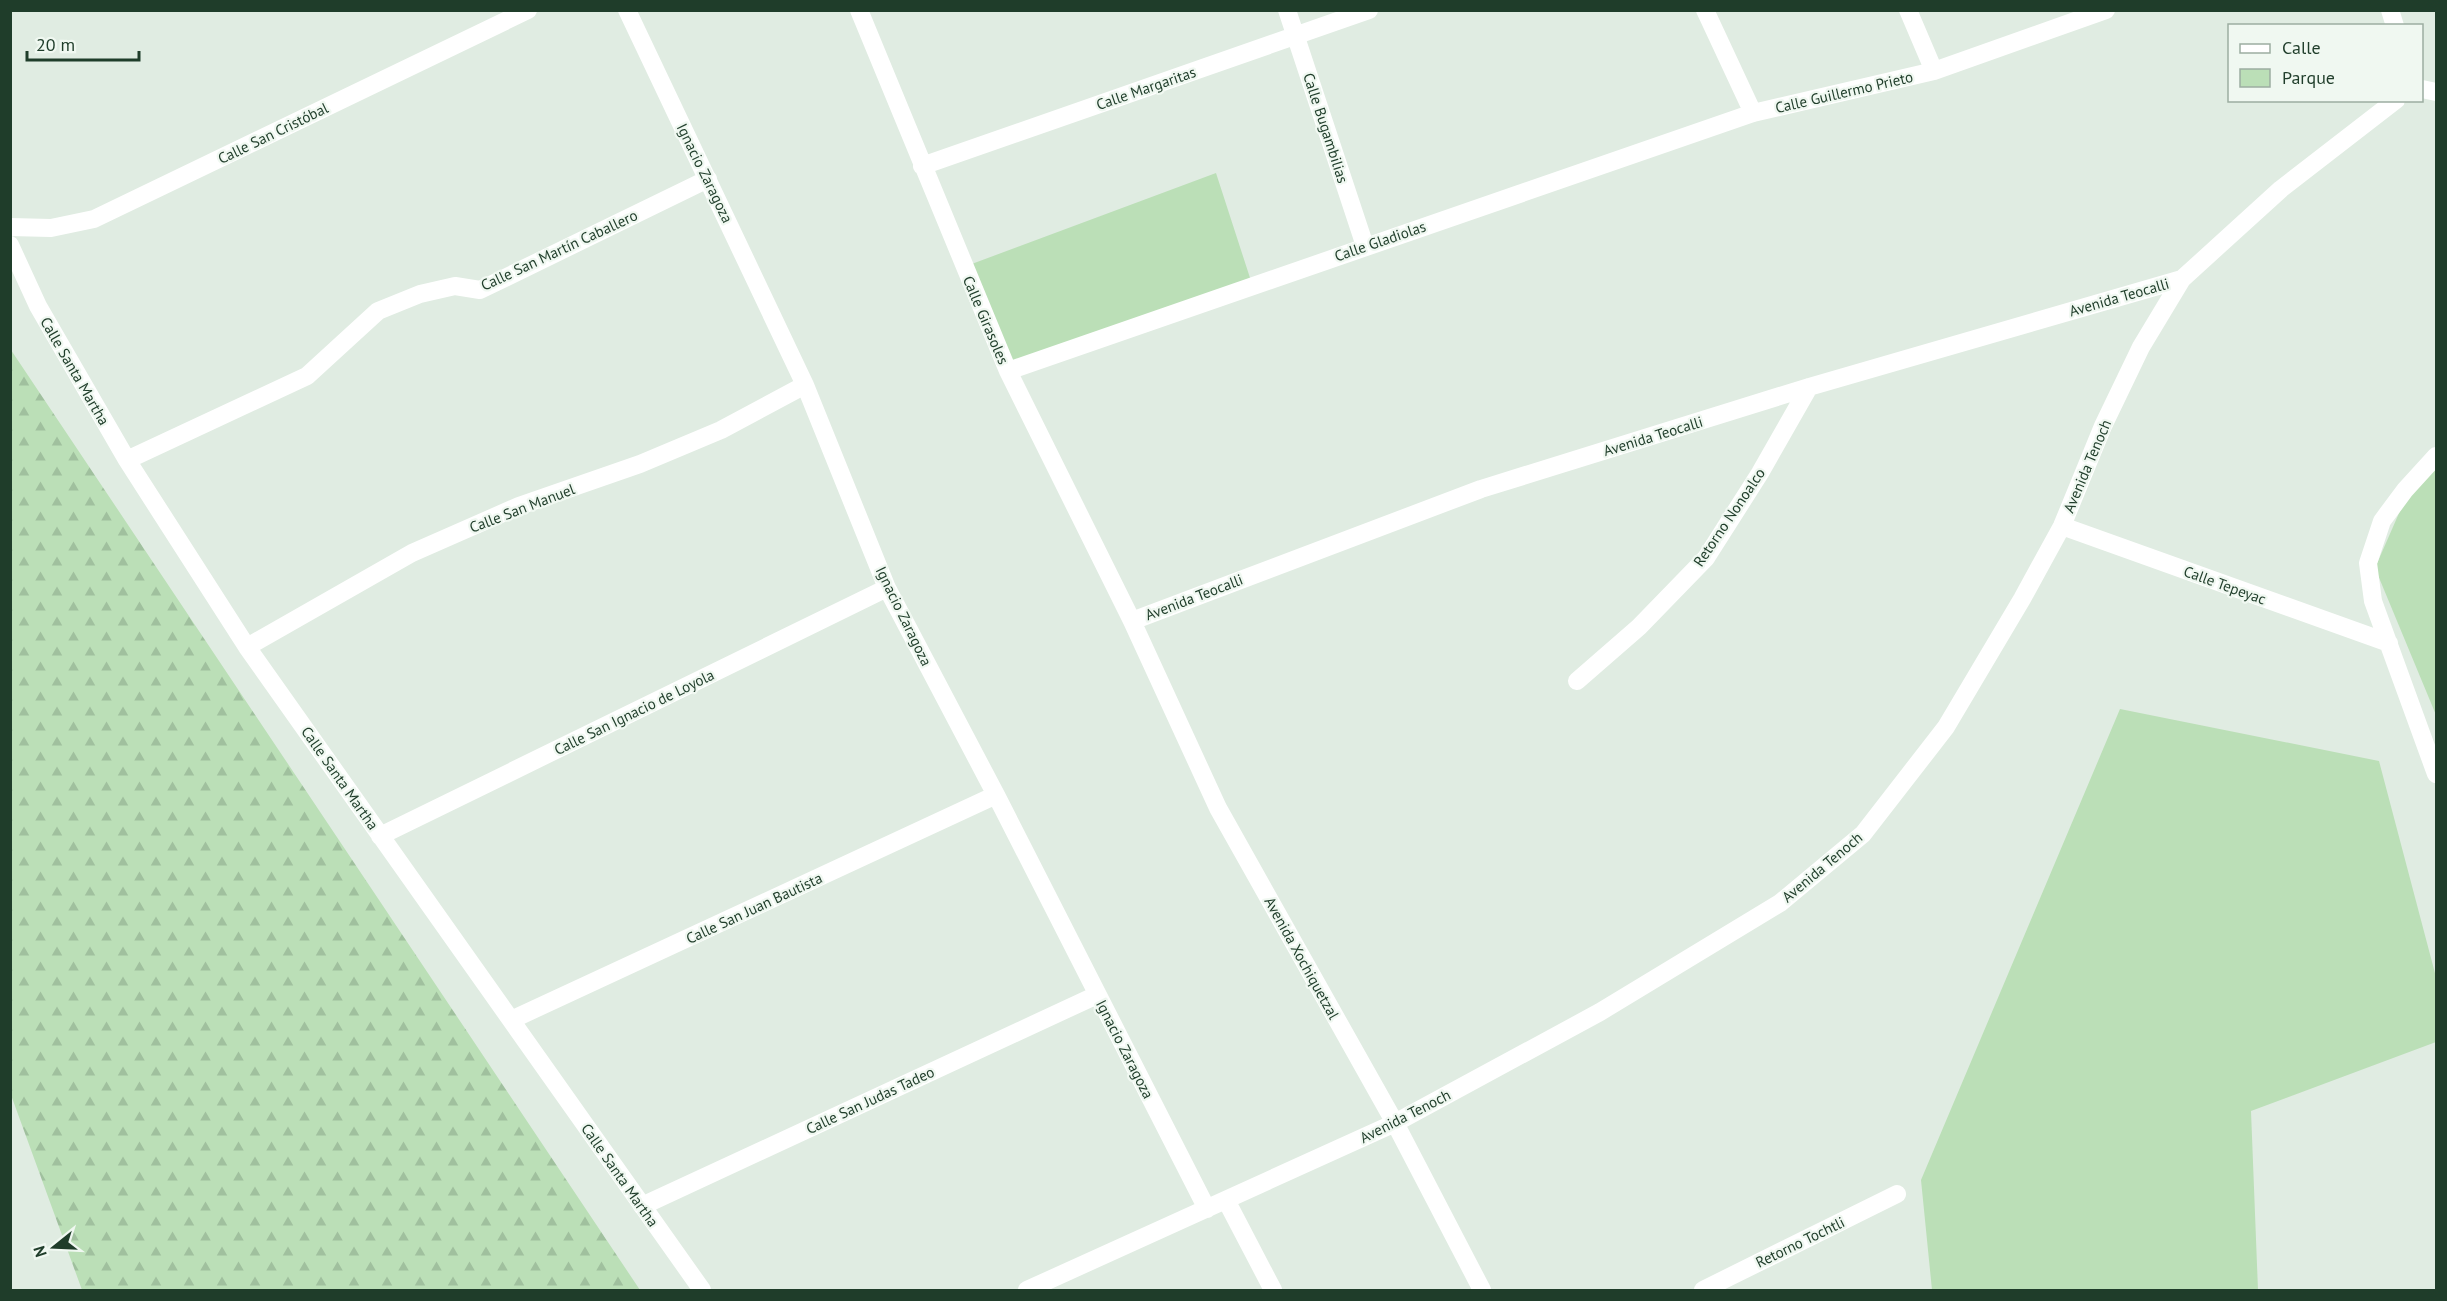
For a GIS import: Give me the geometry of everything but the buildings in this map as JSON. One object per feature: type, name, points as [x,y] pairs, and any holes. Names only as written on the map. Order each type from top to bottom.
[{"type":"street","name":"Calle San Cristóbal","points":[[10,227],[51,228],[94,219],[528,10]]},
{"type":"street","name":"Ignacio Zaragoza","points":[[627,10],[805,385],[887,588],[996,795],[1207,1209]]},
{"type":"street","name":"Calle Girasoles","points":[[859,10],[1008,371],[1132,621]]},
{"type":"street","name":"Calle Bugambilias","points":[[1287,10],[1365,246]]},
{"type":"street","name":"Calle Margaritas","points":[[922,166],[1368,10]]},
{"type":"street","points":[[1705,10],[1754,114]]},
{"type":"street","points":[[1908,10],[1934,71]]},
{"type":"street","name":"Calle Guillermo Prieto","points":[[1754,114],[1934,71],[2106,10]]},
{"type":"street","name":"Avenida Tenoch","points":[[1027,1290],[1395,1123],[1600,1012],[1780,903],[1863,834],[1946,727],[2022,599],[2062,526],[2103,426],[2136,357],[2182,279],[2281,189],[2393,102]]},
{"type":"street","name":"Calle Gladiolas","points":[[1008,371],[1365,246],[1754,114]]},
{"type":"street","name":"Calle San Martín Caballero","points":[[127,460],[307,376],[378,311],[420,294],[455,286],[480,290],[708,179]]},
{"type":"street","name":"Calle Santa Martha","points":[[10,245],[38,306],[127,460],[247,647],[702,1290]]},
{"type":"street","name":"Avenida Teocalli","points":[[1132,621],[1481,489],[1809,387],[2182,279]]},
{"type":"street","name":"Calle San Manuel","points":[[247,647],[412,553],[519,507],[640,464],[711,434],[805,385]]},
{"type":"street","name":"Retorno Nonoalco","points":[[1577,681],[1639,627],[1706,558],[1760,473],[1809,387]]},
{"type":"street","points":[[2436,456],[2405,490],[2382,521],[2367,563],[2373,601],[2436,774]]},
{"type":"street","name":"Calle Tepeyac","points":[[2062,526],[2389,644]]},
{"type":"street","name":"Calle San Ignacio de Loyola","points":[[380,836],[887,588]]},
{"type":"street","name":"Avenida Xochiquetzal","points":[[1132,621],[1218,808],[1395,1123],[1482,1290]]},
{"type":"street","name":"Calle San Juan Bautista","points":[[512,1020],[996,795]]},
{"type":"street","name":"Calle San Judas Tadeo","points":[[642,1206],[1097,995]]},
{"type":"street","name":"Retorno Tochtli","points":[[1703,1290],[1897,1194]]},
{"type":"street","points":[[1226,1200],[1273,1290]]},
{"type":"green space","points":[[1216,173],[1252,284],[1010,367],[969,265]]},
{"type":"green space","points":[[11,350],[640,1290],[82,1290],[11,1095]]},
{"type":"green space","points":[[2436,469],[2436,715],[2375,568],[2410,488]]},
{"type":"green space","points":[[2120,709],[2379,761],[2436,977],[2436,1042],[2251,1111],[2258,1290],[1932,1290],[1921,1180]]}]
